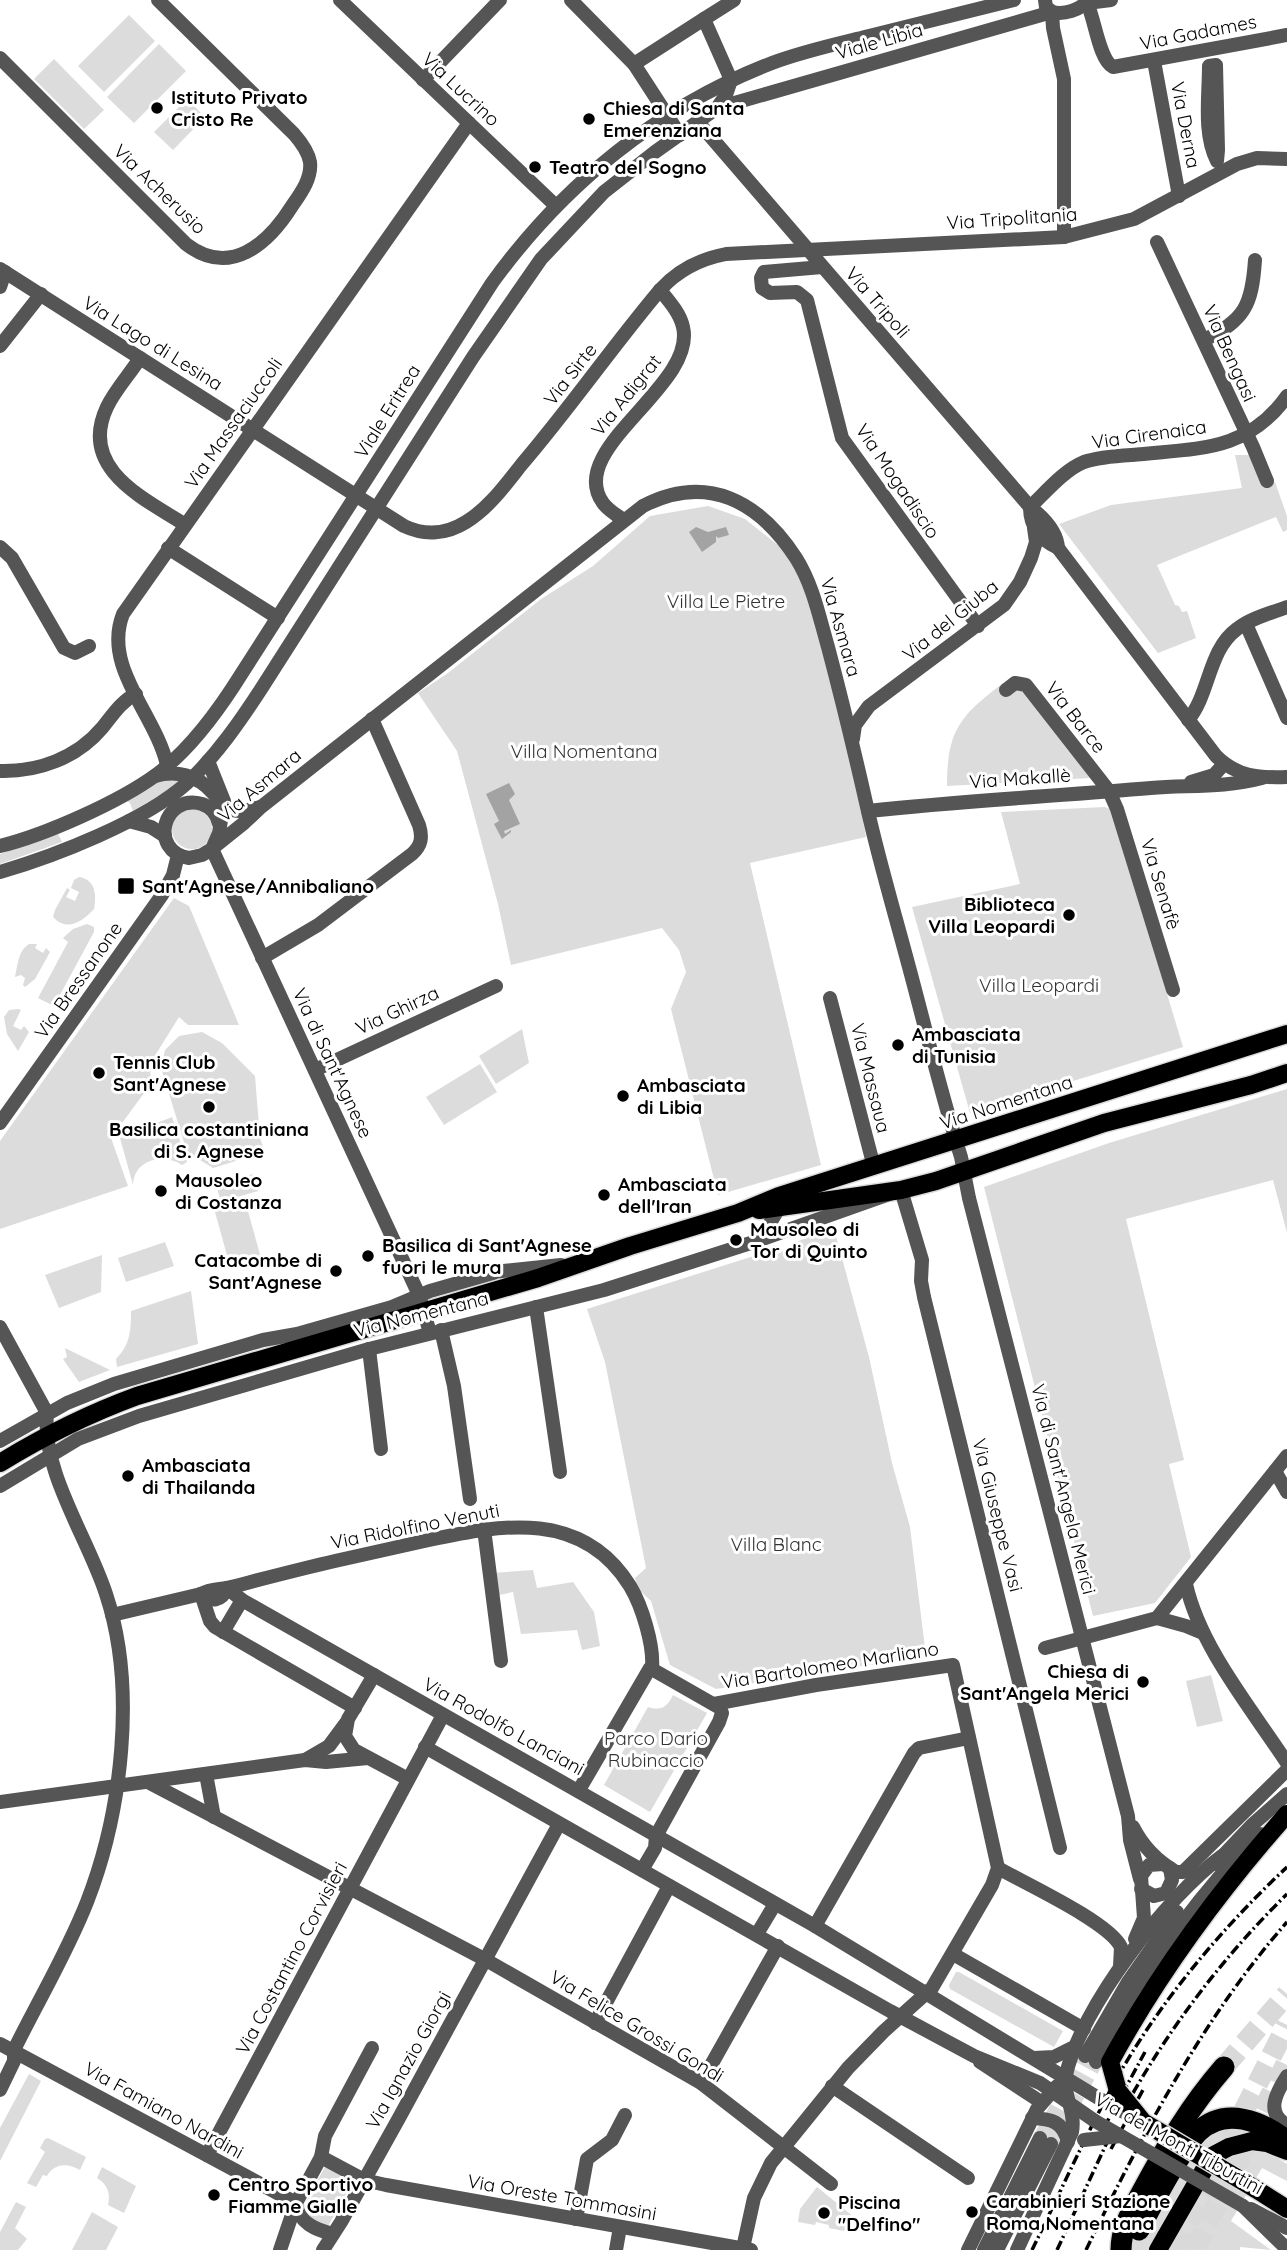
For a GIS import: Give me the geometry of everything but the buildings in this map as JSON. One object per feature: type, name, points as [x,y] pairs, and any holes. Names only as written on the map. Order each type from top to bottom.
[{"type":"highway","points":[[1121,2250],[1128,2218],[1164,2150],[1196,2099],[1224,2067]]},
{"type":"highway","points":[[1139,2230],[1159,2191],[1191,2140],[1206,2126],[1222,2119],[1242,2118],[1286,2130]]},
{"type":"main road","name":"Via Nomentana","points":[[0,1463],[46,1435],[94,1412],[137,1396],[425,1312],[1287,1034]]},
{"type":"main road","name":"Via Nomentana","points":[[738,1213],[901,1190],[1104,1123],[1287,1073]]},
{"type":"main road","points":[[1112,2096],[1091,2057],[1144,2000],[1223,1890],[1287,1812]]},
{"type":"main road","name":"Via dei Monti Tiburtini","points":[[1112,2096],[1143,2122],[1287,2209]]},
{"type":"main road","points":[[1158,2250],[1212,2156],[1229,2147],[1252,2141],[1267,2143],[1287,2151]]},
{"type":"street","name":"Via Acherusio","points":[[1,61],[191,248],[217,256],[232,257],[249,252],[271,236],[298,197],[309,174],[308,156],[294,134],[158,0]]},
{"type":"street","points":[[423,80],[500,0]]},
{"type":"street","points":[[571,0],[634,64],[680,135]]},
{"type":"street","points":[[634,64],[734,0]]},
{"type":"street","name":"Viale Libia","points":[[667,115],[731,80],[772,63],[817,49],[1014,0]]},
{"type":"street","points":[[1088,1],[1111,0]]},
{"type":"street","name":"Viale Libia","points":[[717,108],[1048,6],[1073,10],[1088,1]]},
{"type":"street","name":"Via Gadames","points":[[1088,1],[1104,58],[1109,65],[1115,67],[1287,35]]},
{"type":"street","name":"Via Lucrino","points":[[349,3],[423,80],[556,206]]},
{"type":"street","points":[[1048,6],[1064,74],[1064,237]]},
{"type":"street","points":[[0,872],[70,847],[129,821],[174,793],[193,777],[218,749],[264,686],[473,357],[541,259],[604,192],[717,108],[726,95],[731,80],[704,19]]},
{"type":"street","points":[[1210,50],[1213,65],[1217,161],[1210,143],[1213,65]]},
{"type":"street","name":"Via Derna","points":[[1154,61],[1179,196]]},
{"type":"street","name":"Viale Eritrea","points":[[0,846],[61,824],[120,796],[154,776],[193,739],[222,704],[492,283],[516,251],[556,206],[592,172],[667,115]]},
{"type":"street","name":"Via Massaciuccoli","points":[[167,765],[120,657],[117,644],[119,626],[126,608],[469,122]]},
{"type":"street","name":"Via Tripoli","points":[[698,122],[1030,507],[1048,524],[1058,541],[1058,548]]},
{"type":"street","points":[[644,131],[654,139],[655,152]]},
{"type":"street","name":"Via Tripolitania","points":[[807,250],[1064,237],[1134,219],[1237,164],[1257,158],[1287,159]]},
{"type":"street","name":"Via Bengasi","points":[[1157,242],[1246,436],[1254,447],[1267,481]]},
{"type":"street","name":"Via Sirte","points":[[356,495],[404,526],[425,532],[451,529],[475,516],[548,433],[660,290],[681,271],[712,257],[807,250]]},
{"type":"street","points":[[1204,340],[1230,326],[1242,315],[1252,292],[1255,260]]},
{"type":"street","name":"Via Mogadiscio","points":[[822,267],[768,271],[761,278],[762,288],[770,293],[797,292],[807,300],[842,438],[978,626]]},
{"type":"street","points":[[0,287],[2,270]]},
{"type":"street","name":"Via Lago di Lesina","points":[[2,270],[356,495]]},
{"type":"street","name":"Via Adigrat","points":[[624,520],[607,508],[599,497],[598,467],[612,443],[681,356],[683,327],[680,318],[660,290]]},
{"type":"street","points":[[1,338],[41,294]]},
{"type":"street","points":[[140,358],[105,411],[102,427],[104,454],[110,470],[124,484],[184,524]]},
{"type":"street","points":[[1246,436],[1265,423],[1287,396]]},
{"type":"street","name":"Via Cirenaica","points":[[1030,507],[1071,470],[1083,463],[1108,457],[1208,447],[1246,436]]},
{"type":"street","name":"Via Asmara","points":[[213,848],[261,807],[624,520],[653,501],[692,491],[719,494],[737,500],[783,540],[813,592],[964,1171]]},
{"type":"street","name":"Via Tripoli","points":[[1030,507],[1034,527],[1041,538],[1058,548],[1224,764],[1245,775],[1262,778],[1287,777]]},
{"type":"street","name":"Via del Giuba","points":[[852,743],[853,729],[857,721],[878,700],[978,626],[1012,596],[1031,558],[1036,542],[1034,527]]},
{"type":"street","points":[[1,547],[12,558],[62,646],[72,653],[89,646]]},
{"type":"street","points":[[168,548],[278,618]]},
{"type":"street","points":[[1031,558],[1041,549],[1058,548]]},
{"type":"street","points":[[1188,720],[1199,706],[1211,669],[1234,631],[1287,607]]},
{"type":"street","points":[[1245,624],[1287,718]]},
{"type":"street","name":"Via Barce","points":[[1006,690],[1015,683],[1027,685],[1109,792]]},
{"type":"street","points":[[839,688],[846,699],[855,704],[878,700]]},
{"type":"street","points":[[0,771],[25,770],[47,765],[75,751],[98,733],[124,701],[136,694]]},
{"type":"street","points":[[262,958],[318,925],[412,854],[420,844],[422,835],[419,825],[372,719]]},
{"type":"street","points":[[208,761],[220,791],[217,808],[218,838],[213,848],[193,858],[178,855],[169,846],[165,836],[167,820],[178,806],[193,803],[217,808],[243,811],[261,807]]},
{"type":"street","name":"Via Makallè","points":[[1176,786],[1214,775],[1224,764]]},
{"type":"street","points":[[154,776],[173,773],[193,777],[205,785],[217,808]]},
{"type":"street","name":"Via Makallè","points":[[868,811],[1176,786],[1231,785],[1262,778]]},
{"type":"street","name":"Via Senafè","points":[[1109,792],[1117,809],[1173,990]]},
{"type":"street","points":[[129,821],[150,827],[165,836]]},
{"type":"street","points":[[61,824],[70,847]]},
{"type":"street","name":"Via di Sant'Agnese","points":[[213,848],[436,1332],[454,1386],[470,1499]]},
{"type":"street","name":"Via Bressanone","points":[[0,1123],[162,895],[171,880],[178,855]]},
{"type":"street","name":"Via Ghirza","points":[[315,1070],[496,986]]},
{"type":"street","name":"Via Massaua","points":[[830,998],[874,1167]]},
{"type":"street","name":"Via di Sant'Angela Merici","points":[[964,1171],[1128,1816],[1144,1912]]},
{"type":"street","name":"Via Nomentana","points":[[0,1486],[92,1433],[139,1416],[369,1349],[625,1283],[760,1240],[901,1190]]},
{"type":"street","name":"Via Giuseppe Vasi","points":[[901,1190],[922,1260],[921,1281],[924,1297],[1060,1848]]},
{"type":"street","points":[[826,1202],[851,1209]]},
{"type":"street","points":[[760,1240],[779,1208]]},
{"type":"street","name":"Via Nomentana","points":[[0,1441],[72,1400],[114,1384],[263,1340],[392,1307],[440,1288],[442,1282],[447,1279],[583,1262]]},
{"type":"street","points":[[440,1288],[444,1306],[475,1322]]},
{"type":"street","points":[[536,1307],[560,1472]]},
{"type":"street","points":[[0,1327],[47,1413],[46,1435],[50,1455],[99,1574],[112,1615],[122,1695],[116,1785],[105,1841],[87,1900],[14,2050],[14,2061],[0,2090]]},
{"type":"street","points":[[369,1349],[381,1449]]},
{"type":"street","points":[[1157,1618],[1287,1457]]},
{"type":"street","points":[[1275,1471],[1287,1492]]},
{"type":"street","name":"Via Ridolfino Venuti","points":[[201,1594],[208,1599],[219,1599],[227,1588],[270,1576],[484,1529],[545,1528],[576,1538],[600,1552],[622,1575],[636,1598],[646,1629],[652,1668]]},
{"type":"street","points":[[484,1529],[501,1661]]},
{"type":"street","points":[[1186,1584],[1192,1609],[1203,1633],[1287,1763]]},
{"type":"street","name":"Via Rodolfo Lanciani","points":[[227,1588],[242,1600],[815,1926],[1034,2058]]},
{"type":"street","points":[[112,1615],[201,1594],[210,1621],[223,1632],[351,1714]]},
{"type":"street","points":[[223,1632],[242,1600]]},
{"type":"street","points":[[1045,1648],[1157,1618],[1203,1633]]},
{"type":"street","name":"Via Bartolomeo Marliano","points":[[714,1703],[953,1665],[969,1738]]},
{"type":"street","points":[[579,1790],[647,1671],[652,1668],[722,1710],[719,1722],[656,1836],[655,1848],[642,1870]]},
{"type":"street","points":[[305,1760],[329,1746],[374,1675]]},
{"type":"street","points":[[351,1714],[345,1732],[347,1741],[354,1750],[408,1779]]},
{"type":"street","name":"Via Costantino Corvisieri","points":[[207,2155],[443,1715]]},
{"type":"street","points":[[748,2249],[756,2191],[767,2168],[832,2086],[901,2016],[928,1993],[995,1880],[999,1868],[969,1738],[919,1748],[914,1753],[815,1926]]},
{"type":"street","points":[[425,1747],[974,2056],[988,2069],[1041,2102]]},
{"type":"street","points":[[0,1802],[305,1760],[326,1762],[368,1758]]},
{"type":"street","points":[[1166,1866],[1172,1883],[1166,1893],[1154,1896],[1140,1884],[1149,1865],[1166,1866],[1179,1873],[1185,1871],[1287,1770]]},
{"type":"street","points":[[206,1774],[214,1817]]},
{"type":"street","name":"Via Felice Grossi Gondi","points":[[148,1782],[486,1959],[701,2083],[831,2183]]},
{"type":"street","points":[[1123,1962],[1182,1893],[1287,1794]]},
{"type":"street","name":"Via di Sant'Angela Merici","points":[[1128,1816],[1142,1843],[1166,1866]]},
{"type":"street","name":"Via Ignazio Giorgi","points":[[323,2250],[559,1824]]},
{"type":"street","points":[[968,2250],[1041,2102],[1065,2077],[1091,2057],[1136,1970],[1168,1923],[1222,1856]]},
{"type":"street","points":[[999,1868],[1087,1918],[1120,1944],[1123,1962]]},
{"type":"street","points":[[595,2023],[669,1886]]},
{"type":"street","points":[[757,1934],[775,1904]]},
{"type":"street","points":[[1087,1918],[1125,1930],[1133,1927],[1144,1912]]},
{"type":"street","points":[[1091,2057],[1084,2029],[1142,1926],[1144,1912]]},
{"type":"street","points":[[701,2083],[778,1946]]},
{"type":"street","points":[[953,1954],[1084,2029]]},
{"type":"street","name":"Via Famiano Nardini","points":[[0,2044],[296,2203]]},
{"type":"street","points":[[280,2250],[296,2203],[321,2157],[325,2136],[372,2048]]},
{"type":"street","points":[[0,2059],[14,2050]]},
{"type":"street","name":"Via dei Monti Tiburtini","points":[[974,2056],[1016,2072],[1052,2091],[1121,2136],[1287,2228]]},
{"type":"street","points":[[1034,2058],[1091,2057]]},
{"type":"street","name":"Via dei Monti Tiburtini","points":[[1034,2058],[1065,2077],[1112,2096]]},
{"type":"street","points":[[1286,2130],[1276,2117],[1273,2106],[1276,2094],[1287,2076]]},
{"type":"street","points":[[1017,2250],[1067,2144],[1073,2122],[1065,2077]]},
{"type":"street","points":[[832,2086],[968,2178]]},
{"type":"street","points":[[576,2219],[587,2159],[612,2140],[625,2115]]},
{"type":"street","points":[[1032,2118],[1056,2122],[1065,2131],[1067,2144]]},
{"type":"street","points":[[1067,2144],[1121,2136]]},
{"type":"street","points":[[984,2250],[1046,2141],[997,2250]]},
{"type":"street","name":"Via Oreste Tommasini","points":[[321,2157],[364,2180],[748,2249]]},
{"type":"street","points":[[1254,2188],[1287,2199]]},
{"type":"street","points":[[296,2203],[298,2214],[304,2221],[321,2231],[333,2234]]},
{"type":"street","points":[[1243,2206],[1287,2249]]},
{"type":"street","points":[[616,2250],[620,2227]]},
{"type":"green space","points":[[129,15],[155,41],[104,92],[78,66]]},
{"type":"green space","points":[[159,44],[186,71],[134,123],[107,97]]},
{"type":"green space","points":[[54,59],[104,110],[84,129],[34,79]]},
{"type":"green space","points":[[187,99],[205,117],[173,150],[154,132]]},
{"type":"green space","points":[[1235,455],[1249,455],[1263,487],[1275,482],[1287,516],[1287,530],[1283,532],[1276,517],[1157,565],[1175,605],[1179,606],[1182,612],[1187,611],[1196,638],[1158,653],[1059,524],[1111,505],[1242,488]]},
{"type":"green space","name":"Villa Nomentana","points":[[708,506],[745,519],[778,545],[805,579],[852,758],[866,837],[750,863],[821,1165],[718,1195],[671,1009],[686,972],[679,950],[662,928],[511,965],[498,904],[457,751],[418,693],[448,673],[541,599],[593,566],[650,516]]},
{"type":"green space","points":[[1003,683],[1010,692],[1020,689],[1090,778],[947,786],[950,751],[959,726],[976,705]]},
{"type":"green space","points":[[181,778],[178,784],[133,811],[126,800],[155,782]]},
{"type":"green space","name":"Villa Leopardi","points":[[1105,807],[1112,810],[1183,1047],[970,1113],[912,907],[1020,884],[1001,812]]},
{"type":"green space","points":[[192,809],[200,810],[206,815],[211,821],[211,837],[206,843],[200,848],[192,849],[184,848],[178,843],[173,837],[172,829],[173,821],[178,815],[184,810]]},
{"type":"green space","points":[[57,832],[62,842],[0,864],[0,854]]},
{"type":"green space","points":[[79,877],[89,881],[94,888],[94,909],[74,924],[64,924],[53,917],[55,910],[67,888],[70,890],[66,897],[75,901],[79,892],[71,888],[74,880]]},
{"type":"green space","name":"Tennis Club Sant'Agnese","points":[[174,898],[189,906],[239,1025],[188,1025],[179,1017],[151,1062],[150,1085],[111,1138],[128,1186],[0,1229],[0,1141]]},
{"type":"green space","points":[[87,924],[94,927],[94,932],[54,1006],[38,998],[68,942],[63,938],[73,929]]},
{"type":"green space","points":[[29,944],[37,944],[35,948],[43,953],[46,948],[50,952],[35,979],[25,987],[25,978],[21,975],[15,977],[21,954]]},
{"type":"green space","points":[[9,1010],[21,1010],[13,1026],[21,1030],[24,1026],[29,1032],[18,1051],[7,1034],[4,1017]]},
{"type":"green space","points":[[522,1029],[529,1063],[496,1084],[479,1056]]},
{"type":"green space","points":[[202,1032],[222,1043],[255,1076],[260,1138],[265,1152],[213,1168],[187,1152],[161,1068],[165,1050],[179,1036]]},
{"type":"green space","points":[[480,1064],[497,1092],[444,1125],[426,1097]]},
{"type":"green space","points":[[1287,1089],[1287,1233],[1273,1180],[1126,1219],[1184,1460],[1169,1464],[1191,1557],[1155,1603],[1093,1616],[984,1187],[1109,1143]]},
{"type":"green space","points":[[172,1117],[187,1162],[182,1165],[167,1159],[151,1161],[139,1169],[133,1185],[120,1138]]},
{"type":"green space","points":[[253,1174],[258,1191],[221,1202],[216,1185]]},
{"type":"green space","points":[[244,1197],[261,1258],[230,1266],[213,1205]]},
{"type":"green space","name":"Villa Blanc","points":[[834,1229],[869,1357],[892,1463],[910,1527],[926,1656],[716,1689],[670,1665],[651,1601],[638,1589],[635,1578],[646,1568],[605,1362],[587,1309],[760,1254],[774,1255],[805,1238]]},
{"type":"green space","points":[[165,1242],[174,1266],[126,1282],[118,1258]]},
{"type":"green space","points":[[102,1255],[101,1292],[59,1308],[45,1275]]},
{"type":"green space","points":[[191,1291],[198,1344],[117,1367],[116,1359],[129,1337],[131,1311]]},
{"type":"green space","points":[[65,1348],[110,1370],[79,1382],[63,1359],[67,1357]]},
{"type":"green space","points":[[533,1570],[537,1588],[573,1582],[594,1612],[600,1646],[582,1650],[577,1630],[521,1634],[513,1592],[495,1596],[492,1573]]},
{"type":"green space","points":[[1211,1675],[1223,1721],[1197,1727],[1186,1681]]},
{"type":"green space","name":"Parco Dario Rubinaccio","points":[[673,1695],[707,1713],[650,1812],[604,1785],[648,1707],[664,1707]]},
{"type":"green space","points":[[956,1972],[1063,2031],[1054,2047],[950,1989],[949,1985]]},
{"type":"green space","points":[[29,2074],[41,2081],[0,2161],[0,2128]]},
{"type":"green space","points":[[1228,2125],[1263,2135],[1225,2141],[1151,2250],[1129,2250],[1129,2239],[1200,2139]]},
{"type":"green space","points":[[48,2138],[86,2157],[80,2170],[66,2165],[58,2167],[47,2176],[43,2175],[36,2187],[27,2183],[45,2152],[40,2148]]},
{"type":"green space","points":[[1264,2150],[1287,2164],[1287,2181],[1262,2168],[1231,2221],[1271,2250],[1240,2247],[1240,2250],[1164,2250],[1197,2190],[1221,2160],[1236,2153]]},
{"type":"green space","points":[[326,2165],[354,2180],[327,2228],[307,2218],[303,2207]]},
{"type":"green space","points":[[102,2167],[136,2186],[124,2213],[108,2205],[107,2189],[97,2178]]},
{"type":"green space","name":"Piscina \"Delfino\"","points":[[817,2187],[854,2217],[844,2231],[816,2222],[815,2225],[798,2222],[800,2209]]},
{"type":"green space","points":[[16,2202],[26,2207],[15,2228],[27,2239],[18,2250],[0,2250],[0,2232]]},
{"type":"green space","points":[[92,2212],[118,2227],[106,2250],[72,2250]]},
{"type":"shaded area","points":[[696,527],[708,532],[726,527],[729,535],[718,538],[716,536],[716,542],[702,552],[689,532]]},
{"type":"shaded area","points":[[509,783],[515,794],[509,800],[520,824],[504,831],[505,834],[511,832],[502,839],[494,824],[499,821],[486,794]]},
{"type":"tunnel","points":[[1224,2067],[1287,1994]]},
{"type":"tunnel","points":[[1174,2250],[1287,2025]]},
{"type":"tunnel","points":[[1040,2138],[1085,2056]]},
{"type":"tunnel","points":[[1051,2144],[1096,2062]]},
{"type":"tunnel","points":[[1194,2250],[1287,2062]]},
{"type":"railway","points":[[1032,2250],[1084,2142],[1134,2049],[1194,1966],[1239,1915],[1287,1867]]},
{"type":"railway","points":[[1133,2093],[1166,2039],[1203,1988],[1287,1894]]},
{"type":"railway","points":[[1086,2250],[1152,2121],[1201,2038],[1256,1959],[1287,1922]]},
{"type":"railway","points":[[1095,2144],[1145,2052]]},
{"type":"railway","points":[[1111,2149],[1144,2088]]},
{"type":"railway","points":[[1057,2250],[1110,2136]]},
{"type":"place","name":"Istituto Privato Cristo Re","points":[[157,108]]},
{"type":"place","name":"Chiesa di Santa Emerenziana","points":[[589,119]]},
{"type":"place","name":"Teatro del Sogno","points":[[535,167]]},
{"type":"place","name":"Sant'Agnese/Annibaliano","points":[[126,886]]},
{"type":"place","name":"Biblioteca Villa Leopardi","points":[[1069,915]]},
{"type":"place","name":"Ambasciata di Tunisia","points":[[898,1045]]},
{"type":"place","name":"Tennis Club Sant'Agnese","points":[[99,1073]]},
{"type":"place","name":"Ambasciata di Libia","points":[[623,1096]]},
{"type":"place","name":"Basilica costantiniana di S. Agnese","points":[[209,1107]]},
{"type":"place","name":"Mausoleo di Costanza","points":[[161,1191]]},
{"type":"place","name":"Ambasciata dell'Iran","points":[[604,1195]]},
{"type":"place","name":"Mausoleo di Tor di Quinto","points":[[736,1240]]},
{"type":"place","name":"Basilica di Sant'Agnese fuori le mura","points":[[368,1256]]},
{"type":"place","name":"Catacombe di Sant'Agnese","points":[[336,1271]]},
{"type":"place","name":"Ambasciata di Thailanda","points":[[128,1476]]},
{"type":"place","name":"Chiesa di Sant'Angela Merici","points":[[1143,1682]]},
{"type":"place","name":"Centro Sportivo Fiamme Gialle","points":[[214,2195]]},
{"type":"place","name":"Carabinieri Stazione Roma Nomentana","points":[[972,2212]]},
{"type":"place","name":"Piscina \"Delfino\"","points":[[824,2213]]},
{"type":"park label","name":"Villa Le Pietre","points":[[726,601]]}]
